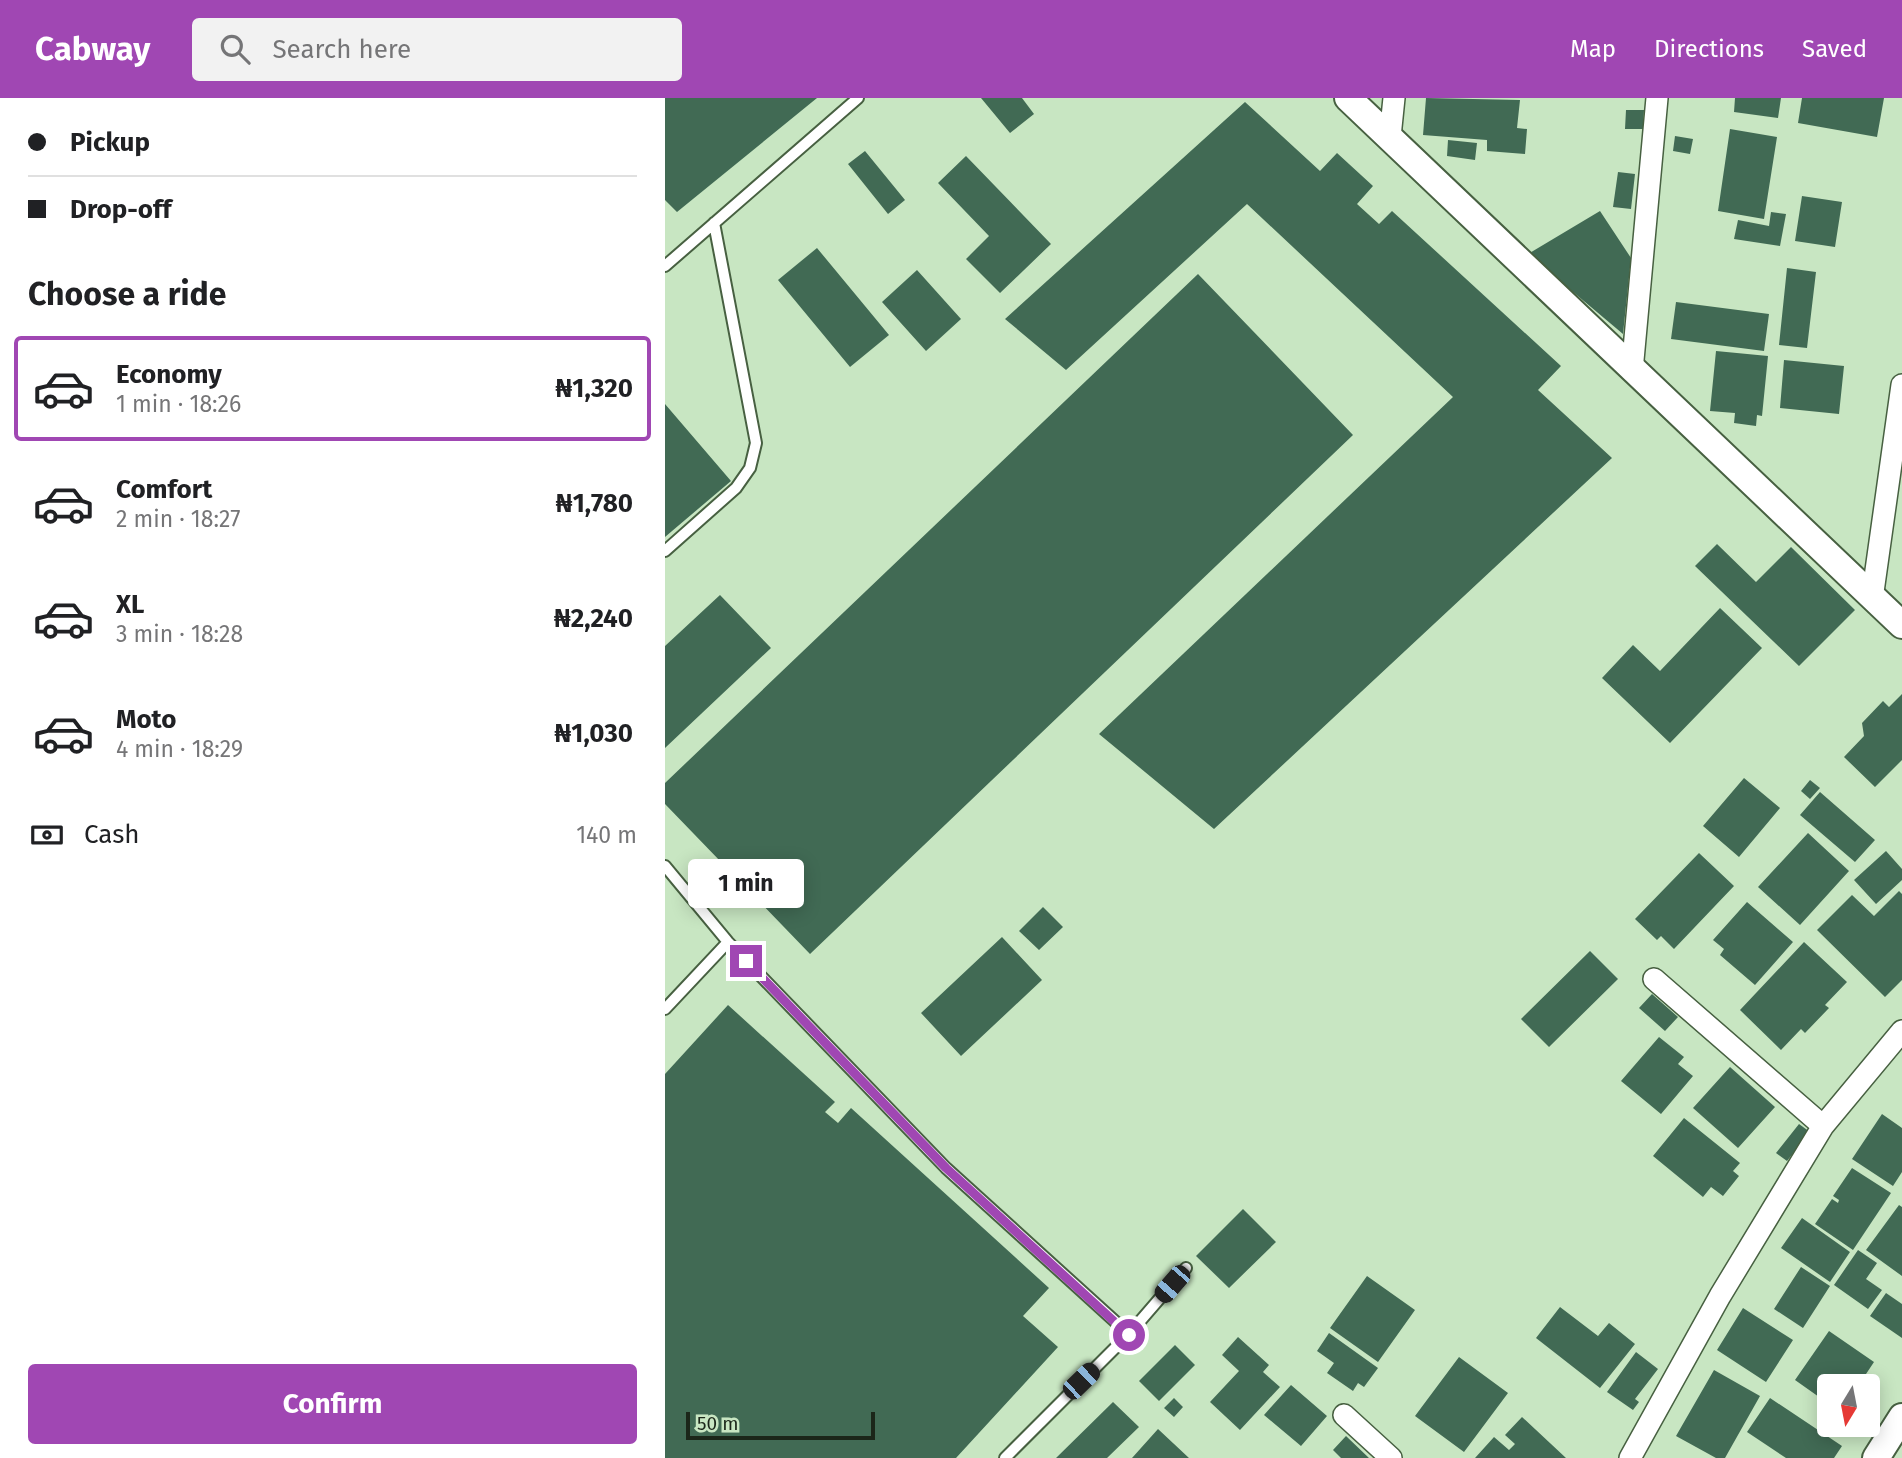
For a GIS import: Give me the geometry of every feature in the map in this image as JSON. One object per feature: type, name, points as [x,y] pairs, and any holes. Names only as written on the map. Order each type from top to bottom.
[{"type":"street","points":[[1348,98],[1902,625]]},
{"type":"street","points":[[1390,137],[1394,98]]},
{"type":"street","points":[[1632,371],[1657,98]]},
{"type":"street","points":[[1872,598],[1902,385]]},
{"type":"street","points":[[1654,979],[1823,1126]]},
{"type":"street","points":[[1630,1458],[1720,1296],[1823,1126],[1902,1031]]},
{"type":"street","points":[[1344,1415],[1391,1458]]},
{"type":"street","points":[[1876,1458],[1902,1416]]},
{"type":"lane","points":[[665,266],[858,98]]},
{"type":"lane","points":[[665,551],[736,488],[750,468],[756,443],[715,223]]},
{"type":"lane","points":[[665,866],[728,942],[946,1168],[1129,1335]]},
{"type":"lane","points":[[665,1009],[728,942]]},
{"type":"lane","points":[[1005,1458],[1129,1335],[1186,1268]]},
{"type":"building","points":[[665,98],[817,98],[677,212],[665,200]]},
{"type":"building","points":[[981,98],[1022,98],[1034,114],[1010,133]]},
{"type":"building","points":[[1426,98],[1520,100],[1517,128],[1527,129],[1525,154],[1487,151],[1487,140],[1423,135]]},
{"type":"building","points":[[1735,98],[1781,98],[1778,118],[1734,112]]},
{"type":"building","points":[[1802,98],[1884,98],[1877,137],[1798,123]]},
{"type":"building","points":[[1245,102],[1320,171],[1337,153],[1373,186],[1357,204],[1379,224],[1392,211],[1561,366],[1538,390],[1612,458],[1214,829],[1099,734],[1453,397],[1247,204],[1066,370],[1005,319]]},
{"type":"building","points":[[1626,110],[1644,110],[1643,129],[1625,129]]},
{"type":"building","points":[[1730,129],[1777,137],[1764,219],[1718,211]]},
{"type":"building","points":[[1675,136],[1693,139],[1690,154],[1673,151]]},
{"type":"building","points":[[1448,140],[1477,143],[1475,160],[1447,156]]},
{"type":"building","points":[[865,151],[905,200],[888,214],[848,164]]},
{"type":"building","points":[[966,156],[1051,244],[1000,293],[966,259],[989,236],[938,183]]},
{"type":"building","points":[[1618,172],[1635,174],[1631,209],[1613,207]]},
{"type":"building","points":[[1802,196],[1842,202],[1835,247],[1795,241]]},
{"type":"building","points":[[1600,211],[1631,258],[1623,334],[1528,254]]},
{"type":"building","points":[[1771,212],[1786,214],[1780,246],[1734,239],[1738,220],[1769,226]]},
{"type":"building","points":[[817,248],[889,335],[850,367],[778,280]]},
{"type":"building","points":[[1787,268],[1816,272],[1807,348],[1779,345]]},
{"type":"building","points":[[917,270],[961,319],[926,351],[882,302]]},
{"type":"building","points":[[1198,274],[1353,435],[810,954],[665,804],[665,783]]},
{"type":"building","points":[[1676,302],[1769,314],[1764,351],[1671,339]]},
{"type":"building","points":[[1716,351],[1768,356],[1762,416],[1757,415],[1756,426],[1734,423],[1735,413],[1710,411]]},
{"type":"building","points":[[1784,360],[1844,366],[1839,414],[1780,408]]},
{"type":"building","points":[[665,404],[731,481],[665,537]]},
{"type":"building","points":[[1717,544],[1756,582],[1791,547],[1855,610],[1799,666],[1695,566]]},
{"type":"building","points":[[720,595],[771,648],[665,748],[665,646]]},
{"type":"building","points":[[1720,608],[1762,648],[1670,743],[1602,678],[1633,645],[1660,671]]},
{"type":"building","points":[[1902,694],[1902,760],[1875,787],[1844,757],[1864,736],[1862,723],[1883,701],[1889,707]]},
{"type":"building","points":[[1744,778],[1780,808],[1739,857],[1703,826]]},
{"type":"building","points":[[1810,780],[1820,788],[1810,799],[1801,791]]},
{"type":"building","points":[[1820,792],[1875,840],[1855,862],[1800,815]]},
{"type":"building","points":[[1808,833],[1849,871],[1800,925],[1758,887]]},
{"type":"building","points":[[1886,851],[1902,869],[1902,880],[1876,904],[1854,880]]},
{"type":"building","points":[[1699,853],[1734,886],[1674,949],[1661,936],[1657,940],[1635,919]]},
{"type":"building","points":[[1899,891],[1902,894],[1902,980],[1885,997],[1817,930],[1852,895],[1874,916]]},
{"type":"building","points":[[1747,902],[1793,942],[1755,985],[1720,955],[1724,949],[1713,940]]},
{"type":"building","points":[[1043,907],[1063,927],[1039,950],[1019,931]]},
{"type":"building","points":[[1002,937],[1042,980],[961,1056],[921,1013]]},
{"type":"building","points":[[1804,942],[1847,982],[1825,1005],[1829,1008],[1805,1033],[1801,1029],[1781,1050],[1740,1010]]},
{"type":"building","points":[[1590,951],[1618,979],[1549,1047],[1521,1019]]},
{"type":"building","points":[[1652,994],[1678,1017],[1665,1031],[1639,1008]]},
{"type":"building","points":[[728,1005],[835,1102],[825,1112],[838,1123],[851,1108],[1049,1288],[1023,1316],[1058,1347],[956,1458],[665,1458],[665,1074]]},
{"type":"building","points":[[1659,1037],[1684,1057],[1678,1064],[1693,1076],[1661,1114],[1621,1081]]},
{"type":"building","points":[[1730,1067],[1775,1107],[1738,1148],[1693,1108]]},
{"type":"building","points":[[1882,1114],[1902,1128],[1902,1172],[1893,1186],[1852,1159]]},
{"type":"building","points":[[1684,1118],[1740,1163],[1733,1171],[1739,1176],[1723,1196],[1711,1187],[1703,1197],[1653,1156]]},
{"type":"building","points":[[1799,1124],[1810,1132],[1787,1161],[1776,1153]]},
{"type":"building","points":[[1852,1168],[1891,1193],[1853,1250],[1815,1224],[1832,1199],[1838,1203],[1839,1200],[1833,1196]]},
{"type":"building","points":[[1899,1205],[1902,1207],[1902,1276],[1866,1250]]},
{"type":"building","points":[[1243,1209],[1276,1242],[1229,1288],[1196,1256]]},
{"type":"building","points":[[1802,1218],[1850,1252],[1830,1282],[1781,1248]]},
{"type":"building","points":[[1858,1250],[1877,1263],[1866,1279],[1882,1290],[1868,1309],[1834,1285]]},
{"type":"building","points":[[1801,1267],[1830,1286],[1803,1328],[1774,1309]]},
{"type":"building","points":[[1367,1276],[1415,1310],[1378,1362],[1330,1328]]},
{"type":"building","points":[[1886,1293],[1902,1304],[1902,1338],[1870,1316]]},
{"type":"building","points":[[1560,1307],[1598,1336],[1609,1323],[1635,1344],[1600,1388],[1536,1338]]},
{"type":"building","points":[[1743,1308],[1793,1340],[1766,1382],[1717,1350]]},
{"type":"building","points":[[1829,1331],[1874,1362],[1866,1374],[1817,1374],[1817,1396],[1795,1380]]},
{"type":"building","points":[[1329,1333],[1378,1368],[1364,1387],[1358,1383],[1353,1391],[1327,1373],[1334,1363],[1317,1351]]},
{"type":"building","points":[[1238,1337],[1269,1365],[1263,1372],[1280,1387],[1240,1430],[1210,1402],[1239,1371],[1222,1355]]},
{"type":"building","points":[[1175,1345],[1195,1365],[1159,1401],[1139,1381]]},
{"type":"building","points":[[1636,1352],[1658,1369],[1635,1399],[1639,1402],[1633,1410],[1607,1392]]},
{"type":"building","points":[[1459,1357],[1508,1393],[1464,1452],[1415,1416]]},
{"type":"building","points":[[1714,1370],[1760,1396],[1725,1458],[1716,1458],[1676,1436]]},
{"type":"building","points":[[1291,1385],[1327,1416],[1301,1446],[1264,1415]]},
{"type":"building","points":[[1174,1398],[1183,1407],[1174,1417],[1164,1408]]},
{"type":"building","points":[[1770,1398],[1817,1429],[1817,1437],[1828,1437],[1842,1446],[1834,1458],[1786,1458],[1747,1432]]},
{"type":"building","points":[[1113,1402],[1139,1427],[1107,1458],[1056,1458]]},
{"type":"building","points":[[1522,1417],[1566,1458],[1475,1458],[1494,1437],[1509,1450],[1515,1444],[1505,1435]]},
{"type":"building","points":[[1158,1429],[1189,1458],[1132,1458]]},
{"type":"building","points":[[1346,1436],[1369,1458],[1341,1458],[1333,1450]]},
{"type":"route","points":[[746,961],[946,1168],[1129,1335]]}]
